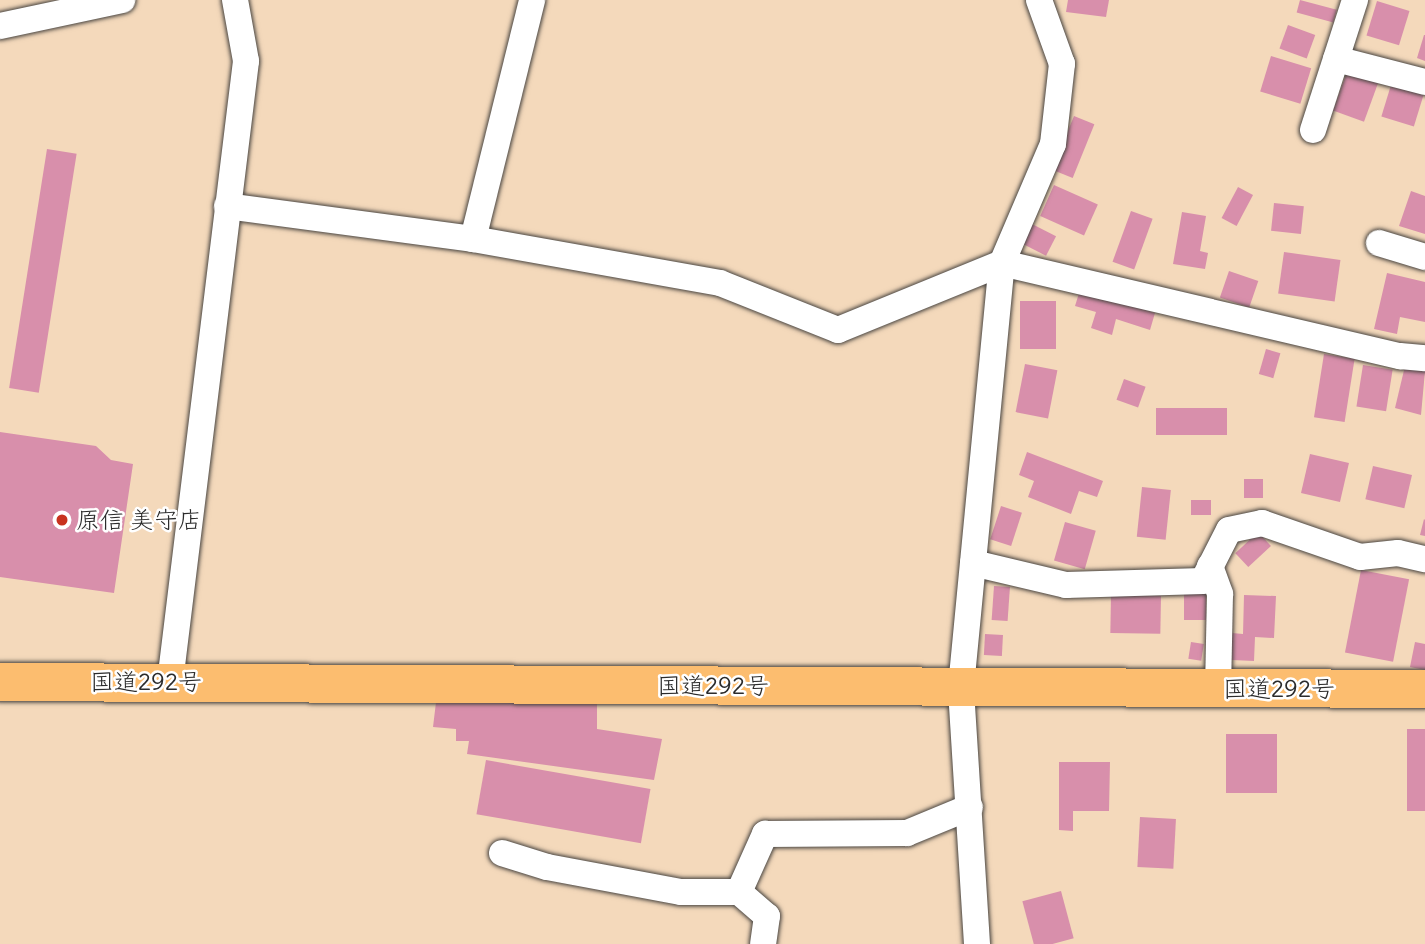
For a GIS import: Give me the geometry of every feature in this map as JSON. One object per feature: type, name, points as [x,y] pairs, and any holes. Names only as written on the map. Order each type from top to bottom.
[{"type":"highway","name":"国道292号","points":[[0,682],[1425,689]]},
{"type":"street","points":[[0,26],[122,0]]},
{"type":"street","points":[[170,682],[246,61],[235,0]]},
{"type":"street","points":[[473,239],[532,0]]},
{"type":"street","points":[[977,944],[961,687],[1002,263],[1053,144],[1062,64],[1039,0]]},
{"type":"street","points":[[1313,130],[1355,0]]},
{"type":"street","points":[[1336,60],[1425,82]]},
{"type":"street","points":[[227,206],[473,239],[720,283],[838,330],[1002,263],[1400,356],[1425,358]]},
{"type":"street","points":[[1379,243],[1425,257]]},
{"type":"street","points":[[973,564],[1066,585],[1202,581],[1229,530],[1262,523],[1360,557],[1398,553],[1425,559]]},
{"type":"street","points":[[1210,566],[1220,594],[1218,689]]},
{"type":"street","points":[[739,892],[765,834],[907,833],[970,807]]},
{"type":"street","points":[[502,853],[547,867],[681,892],[739,892],[767,916],[763,944]]},
{"type":"building","points":[[1068,0],[1109,0],[1106,17],[1066,12]]},
{"type":"building","points":[[1300,0],[1337,10],[1333,22],[1297,13]]},
{"type":"building","points":[[1377,1],[1410,11],[1399,45],[1366,35]]},
{"type":"building","points":[[1288,25],[1315,35],[1307,58],[1279,48]]},
{"type":"building","points":[[1425,35],[1425,61],[1417,58]]},
{"type":"building","points":[[1271,56],[1311,68],[1300,104],[1260,91]]},
{"type":"building","points":[[1347,72],[1378,83],[1364,122],[1333,111]]},
{"type":"building","points":[[1391,85],[1424,95],[1414,126],[1381,117]]},
{"type":"building","points":[[1074,116],[1094,124],[1073,178],[1052,170]]},
{"type":"building","points":[[47,149],[77,154],[39,393],[9,388]]},
{"type":"building","points":[[1054,185],[1098,205],[1084,236],[1040,216]]},
{"type":"building","points":[[1238,187],[1253,195],[1237,226],[1222,218]]},
{"type":"building","points":[[1411,191],[1425,196],[1425,234],[1399,226]]},
{"type":"building","points":[[1274,203],[1304,206],[1301,234],[1271,231]]},
{"type":"building","points":[[1131,211],[1153,219],[1134,270],[1113,262]]},
{"type":"building","points":[[1182,212],[1206,216],[1200,251],[1208,253],[1205,269],[1173,264]]},
{"type":"building","points":[[1032,224],[1056,236],[1046,256],[1022,244]]},
{"type":"building","points":[[1284,252],[1340,260],[1335,302],[1278,294]]},
{"type":"building","points":[[1229,271],[1258,281],[1249,308],[1220,297]]},
{"type":"building","points":[[1387,273],[1425,282],[1425,322],[1400,317],[1397,334],[1374,329]]},
{"type":"building","points":[[1080,290],[1155,313],[1150,330],[1116,319],[1112,335],[1091,328],[1096,312],[1075,306]]},
{"type":"building","points":[[1020,301],[1056,301],[1056,349],[1020,349]]},
{"type":"building","points":[[1266,349],[1280,353],[1273,378],[1259,374]]},
{"type":"building","points":[[1324,354],[1355,359],[1345,422],[1314,417]]},
{"type":"building","points":[[1025,364],[1057,370],[1048,418],[1016,412]]},
{"type":"building","points":[[1363,365],[1393,370],[1386,411],[1356,406]]},
{"type":"building","points":[[1405,366],[1425,371],[1421,415],[1395,408]]},
{"type":"building","points":[[1124,379],[1146,387],[1138,408],[1116,400]]},
{"type":"building","points":[[1156,408],[1227,408],[1227,435],[1156,435]]},
{"type":"building","name":"原信 美守店","points":[[0,432],[96,446],[111,460],[133,464],[114,593],[0,577]]},
{"type":"building","points":[[1027,452],[1103,481],[1097,497],[1079,491],[1071,514],[1028,497],[1034,481],[1019,475]]},
{"type":"building","points":[[1310,454],[1349,463],[1340,502],[1301,493]]},
{"type":"building","points":[[1373,466],[1412,475],[1404,508],[1365,499]]},
{"type":"building","points":[[1244,479],[1263,479],[1263,498],[1244,498]]},
{"type":"building","points":[[1142,487],[1171,490],[1166,540],[1137,537]]},
{"type":"building","points":[[1191,500],[1211,500],[1211,515],[1191,515]]},
{"type":"building","points":[[1001,506],[1022,513],[1011,546],[990,539]]},
{"type":"building","points":[[1425,520],[1425,536],[1420,535]]},
{"type":"building","points":[[1065,522],[1096,531],[1085,569],[1054,560]]},
{"type":"building","points":[[1258,532],[1271,546],[1248,567],[1235,553]]},
{"type":"building","points":[[1361,570],[1409,579],[1393,662],[1345,652]]},
{"type":"building","points":[[994,586],[1010,587],[1008,621],[992,620]]},
{"type":"building","points":[[1184,589],[1206,589],[1206,620],[1184,620]]},
{"type":"building","points":[[1111,595],[1161,596],[1160,634],[1110,633]]},
{"type":"building","points":[[1244,595],[1276,596],[1274,638],[1255,637],[1254,661],[1232,660],[1232,633],[1243,634]]},
{"type":"building","points":[[985,634],[1003,635],[1002,656],[984,655]]},
{"type":"building","points":[[1191,642],[1204,644],[1201,661],[1188,659]]},
{"type":"building","points":[[1415,642],[1425,644],[1425,670],[1410,667]]},
{"type":"building","points":[[437,694],[597,703],[597,729],[662,739],[654,780],[467,754],[469,741],[456,741],[456,729],[433,727]]},
{"type":"building","points":[[1407,729],[1425,729],[1425,811],[1407,811]]},
{"type":"building","points":[[1226,734],[1277,734],[1277,793],[1226,793]]},
{"type":"building","points":[[486,760],[650,789],[641,843],[476,814]]},
{"type":"building","points":[[1059,762],[1110,762],[1109,811],[1073,811],[1073,831],[1059,830]]},
{"type":"building","points":[[1140,817],[1176,819],[1173,869],[1137,867]]},
{"type":"building","points":[[1061,891],[1074,938],[1053,944],[1034,944],[1022,901]]},
{"type":"place","name":"原信 美守店","points":[[62,520]]}]
